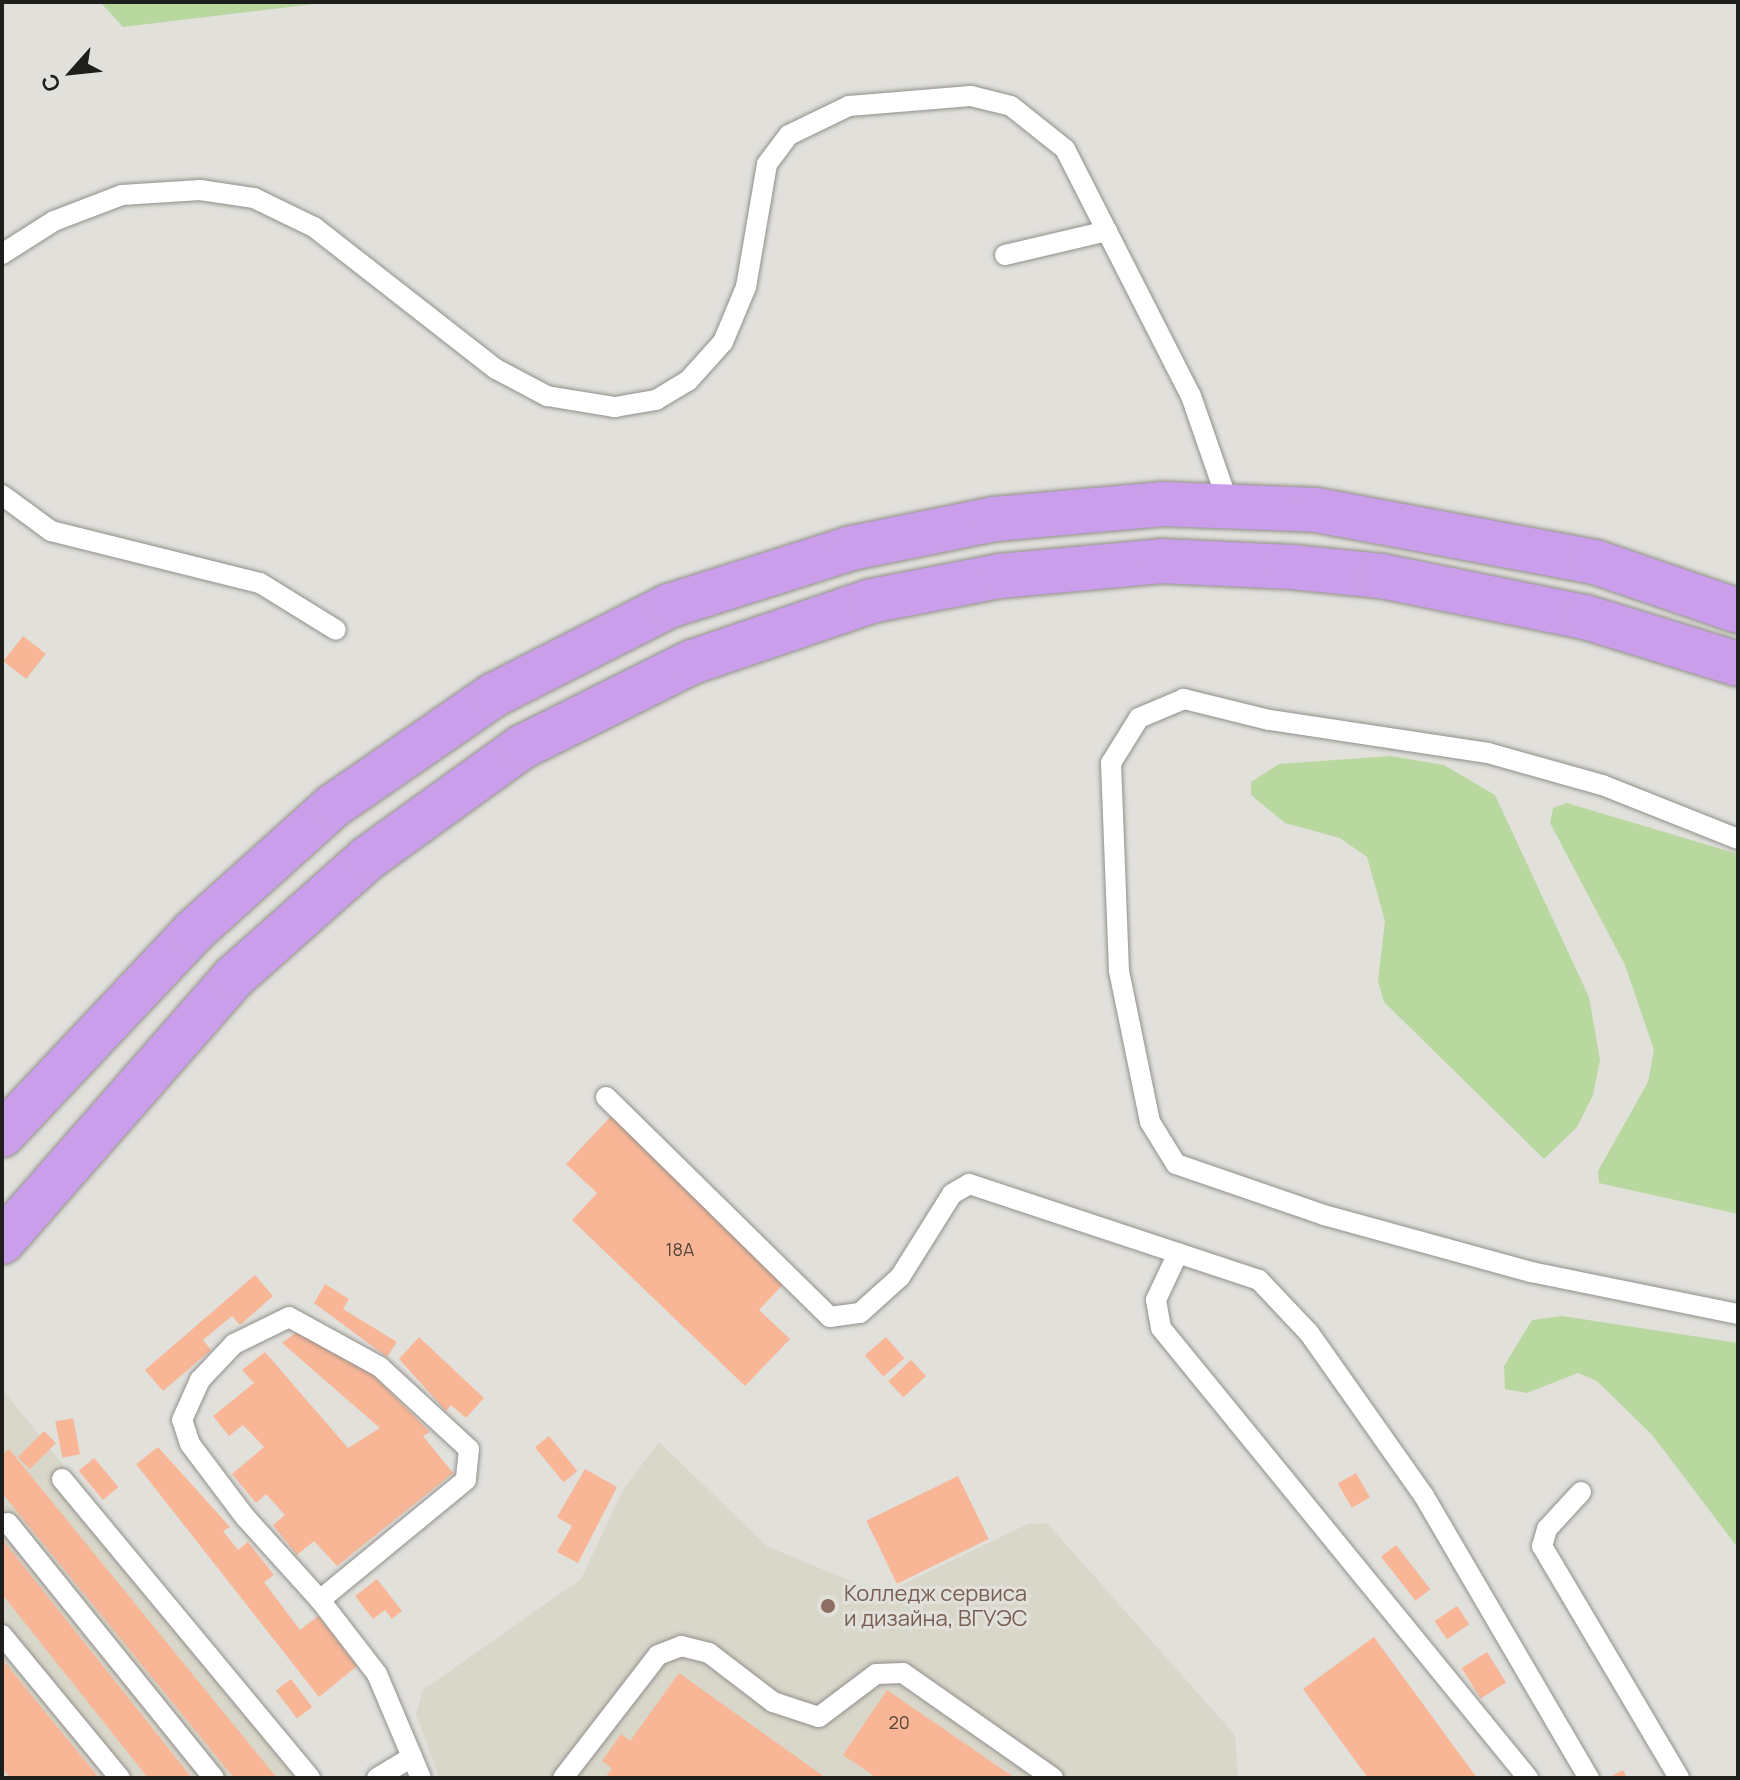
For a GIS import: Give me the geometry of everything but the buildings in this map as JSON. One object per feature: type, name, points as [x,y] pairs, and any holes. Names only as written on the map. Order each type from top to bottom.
[{"type":"highway","points":[[2,1135],[193,932],[333,806],[494,695],[669,606],[852,548],[995,519],[1163,504],[1229,506],[1394,520],[1595,562],[1738,611]]},
{"type":"highway","points":[[2,1242],[234,977],[368,858],[522,747],[692,662],[871,601],[1000,576],[1161,561],[1292,567],[1381,576],[1585,617],[1738,664]]},
{"type":"lane","points":[[2,254],[54,221],[122,195],[200,190],[254,198],[314,227],[496,369],[547,396],[615,407],[656,400],[688,381],[723,342],[746,287],[767,164],[789,135],[823,114],[907,98],[971,96],[1011,106],[1065,149],[1191,396],[1229,506]]},
{"type":"lane","points":[[1005,255],[1107,231]]},
{"type":"lane","points":[[2,495],[51,531],[260,583],[336,630]]},
{"type":"lane","points":[[1738,839],[1602,785],[1488,753],[1269,720],[1184,699],[1139,718],[1111,763],[1119,971],[1150,1122],[1176,1164],[1324,1215],[1531,1272],[1738,1314]]},
{"type":"lane","points":[[606,1097],[830,1317],[860,1313],[900,1277],[952,1194],[969,1184],[1259,1280],[1309,1333],[1424,1496],[1589,1778]]},
{"type":"lane","points":[[1178,1253],[1156,1300],[1161,1328],[1528,1778]]},
{"type":"lane","points":[[320,1600],[466,1480],[472,1460],[436,1414],[380,1367],[289,1317],[234,1344],[200,1380],[182,1420],[190,1444],[236,1505],[320,1600],[377,1674],[421,1778]]},
{"type":"lane","points":[[62,1479],[310,1778]]},
{"type":"lane","points":[[1581,1492],[1547,1529],[1542,1546],[1679,1778]]},
{"type":"lane","points":[[8,1523],[214,1778]]},
{"type":"lane","points":[[2,1635],[120,1778]]},
{"type":"lane","points":[[563,1778],[658,1655],[681,1646],[709,1653],[773,1702],[819,1717],[876,1674],[903,1673],[1053,1778]]},
{"type":"lane","points":[[377,1778],[412,1757]]},
{"type":"shaded area","points":[[2,1389],[315,1778],[2,1778]]},
{"type":"shaded area","name":"Колледж сервиса и дизайна, ВГУЭС","points":[[659,1442],[768,1547],[883,1594],[1028,1524],[1047,1523],[1235,1735],[1238,1778],[439,1778],[416,1714],[423,1690],[581,1579],[624,1488]]},
{"type":"green space","points":[[100,2],[332,2],[123,27]]},
{"type":"green space","points":[[1391,756],[1444,765],[1495,795],[1589,997],[1600,1060],[1593,1095],[1577,1127],[1544,1159],[1384,1002],[1378,981],[1385,921],[1367,857],[1340,838],[1285,823],[1251,795],[1251,782],[1279,764]]},
{"type":"green space","points":[[1567,803],[1738,854],[1738,1214],[1599,1183],[1598,1171],[1648,1082],[1654,1050],[1625,965],[1550,823],[1553,808]]},
{"type":"green space","points":[[1562,1316],[1738,1343],[1738,1548],[1653,1436],[1597,1381],[1578,1373],[1527,1393],[1505,1389],[1504,1366],[1532,1320]]},
{"type":"place","name":"Колледж сервиса и дизайна, ВГУЭС","points":[[828,1606]]}]
